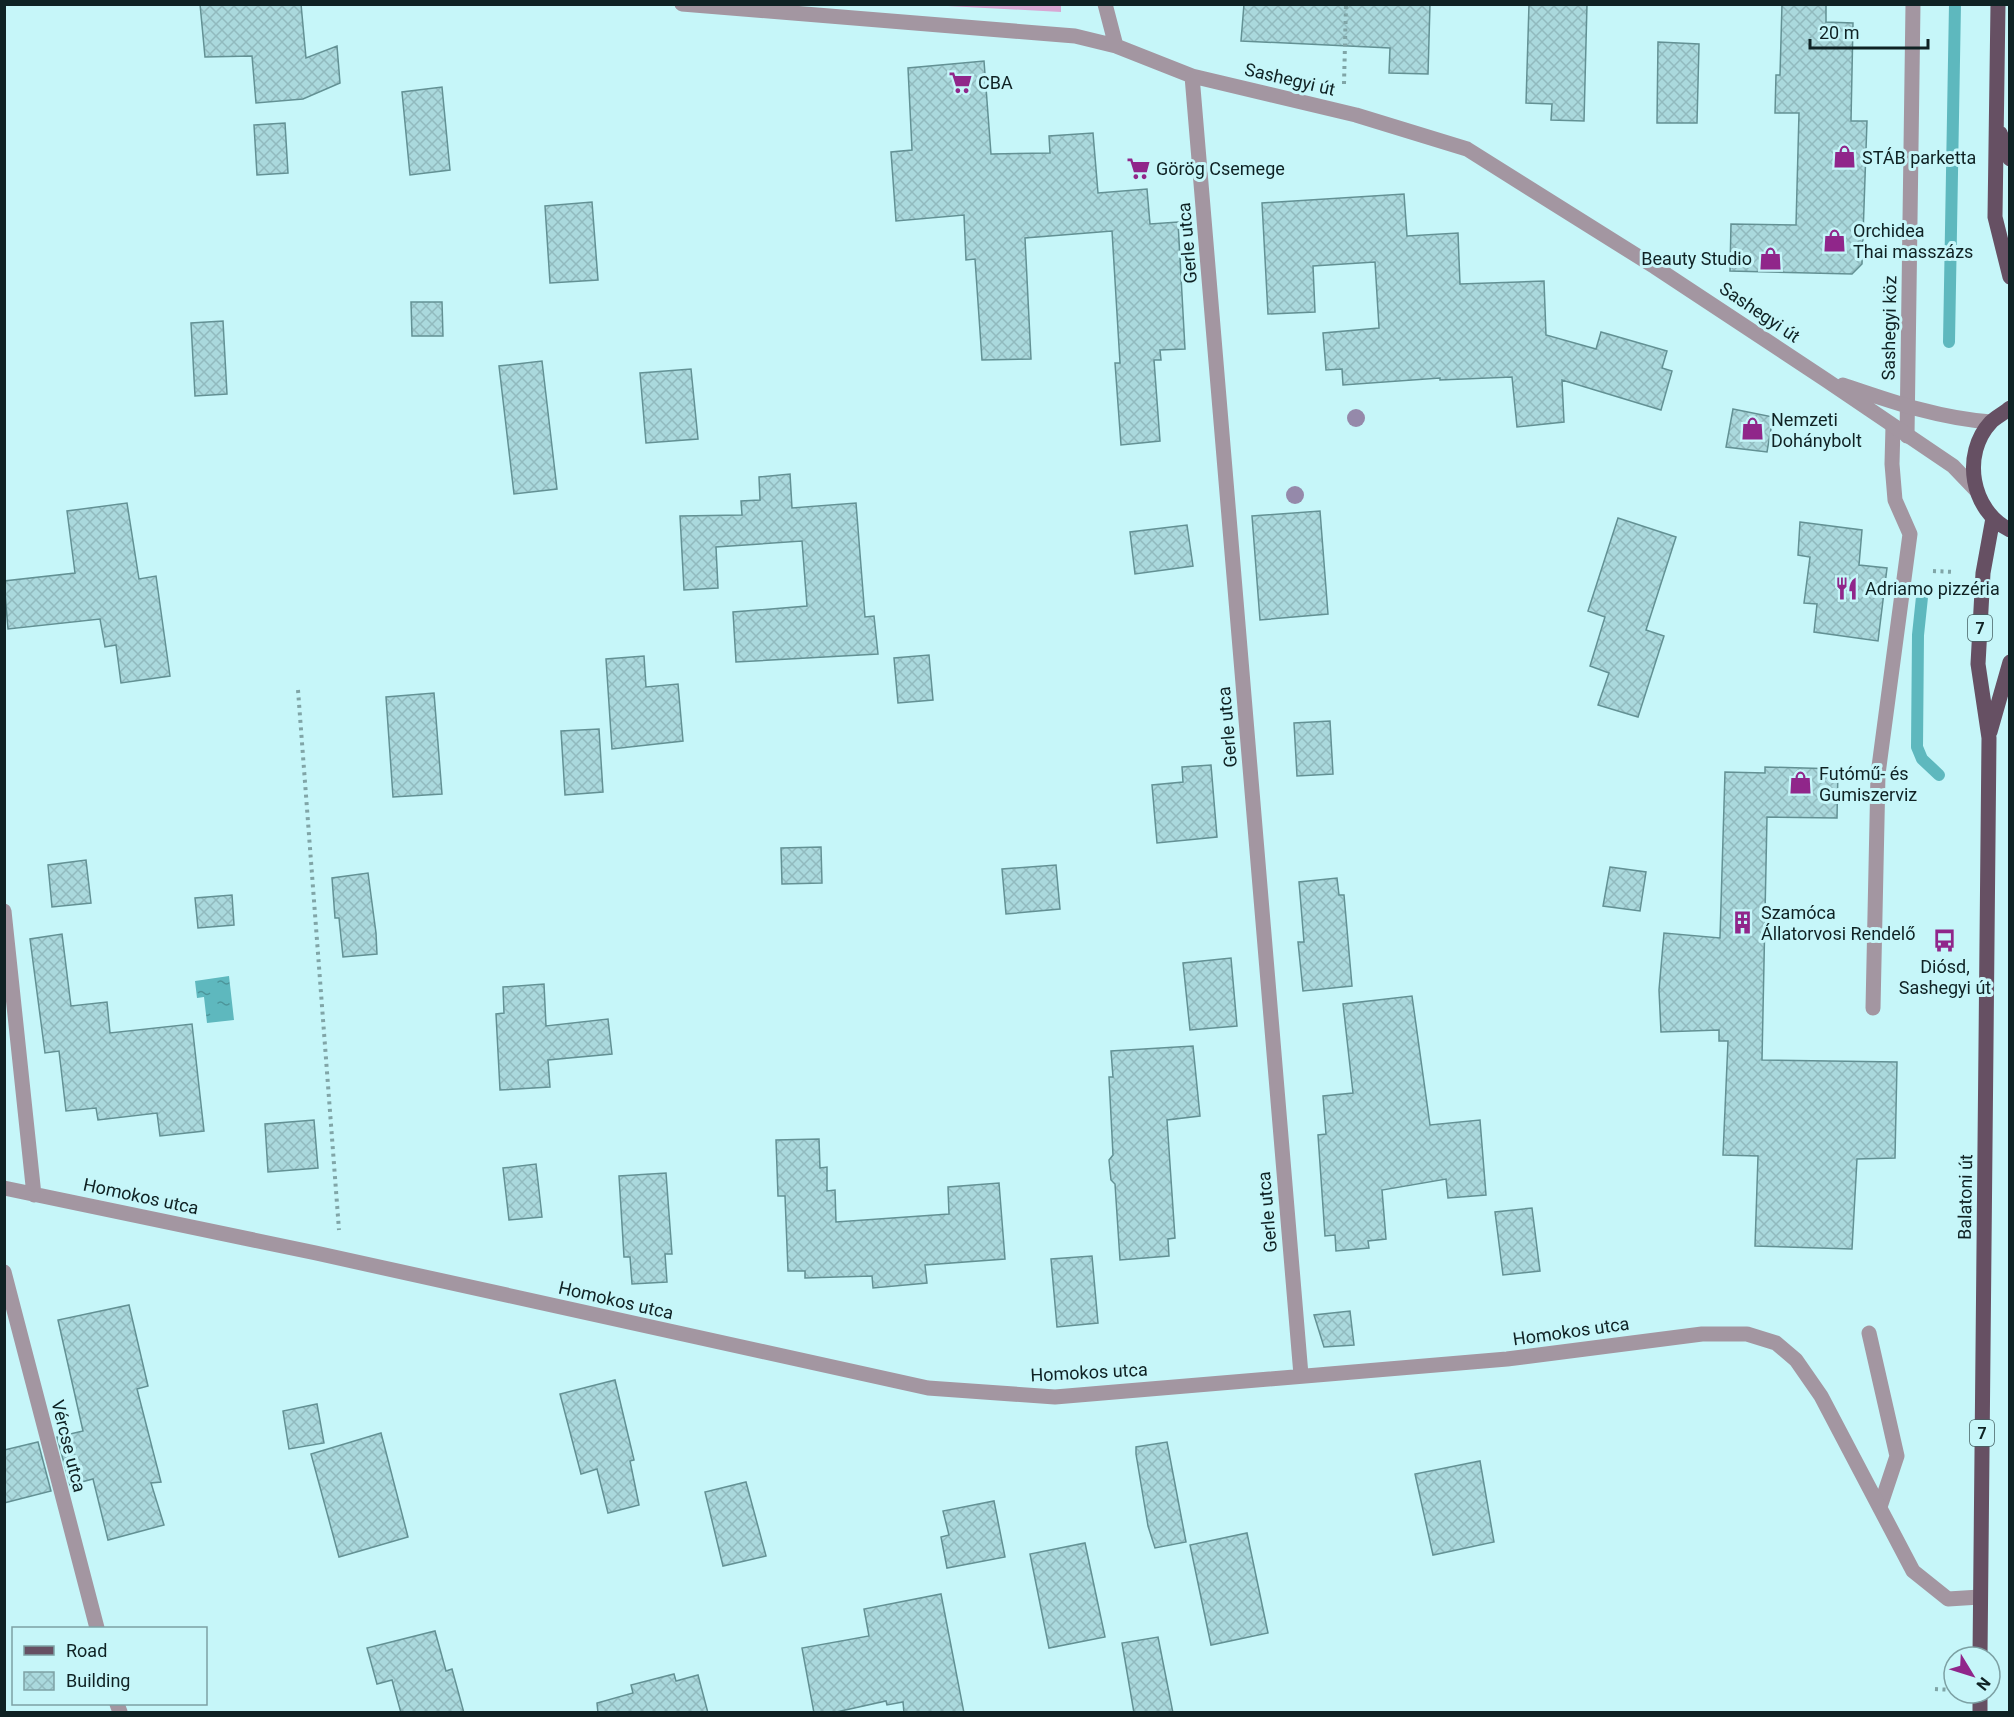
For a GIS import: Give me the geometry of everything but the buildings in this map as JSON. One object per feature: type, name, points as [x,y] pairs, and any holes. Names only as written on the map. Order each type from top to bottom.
[{"type":"main road","points":[[1998,4],[1995,217],[2010,277]]},
{"type":"main road","points":[[1996,124],[2010,159]]},
{"type":"main road","points":[[2010,408],[1991,422],[1981,437],[1974,454],[1973,472],[1976,490],[1983,505],[1993,518],[2010,530]]},
{"type":"main road","name":"Balatoni út","points":[[1980,1645],[1989,738],[1978,664],[1983,573],[1993,518]]},
{"type":"main road","name":"Balatoni út","points":[[1989,738],[2010,662]]},
{"type":"street","name":"Sashegyi út","points":[[682,4],[1075,36],[1116,46],[1192,76],[1342,111],[1467,149],[1655,267],[1826,380],[1953,466],[1976,490]]},
{"type":"street","points":[[1106,4],[1116,46]]},
{"type":"street","name":"Sashegyi köz","points":[[1907,436],[1913,4]]},
{"type":"street","name":"Gerle utca","points":[[1192,76],[1301,1375]]},
{"type":"street","name":"Sashegyi út","points":[[1826,380],[1908,407],[1960,420],[1991,422]]},
{"type":"street","points":[[1873,1008],[1878,774],[1910,534],[1895,500],[1892,464],[1893,426]]},
{"type":"street","points":[[4,911],[34,1195]]},
{"type":"street","name":"Homokos utca","points":[[4,1188],[338,1258],[928,1388],[1055,1397],[1507,1359],[1701,1334],[1747,1334],[1776,1343],[1796,1360],[1821,1396],[1913,1571],[1948,1599],[1980,1597]]},
{"type":"street","name":"Vércse utca","points":[[4,1272],[96,1627]]},
{"type":"street","points":[[1869,1332],[1896,1456],[1880,1507]]},
{"type":"path","points":[[1342,111],[1346,4]]},
{"type":"path","points":[[1923,571],[1956,572]]},
{"type":"path","points":[[298,690],[339,1240],[338,1258]]},
{"type":"path","points":[[1935,1689],[1942,1689]]},
{"type":"shaded area","points":[[929,5],[1061,5],[1061,12]]},
{"type":"water","points":[[229,976],[234,1020],[207,1023],[204,997],[197,998],[195,981]]},
{"type":"waterway","points":[[1949,342],[1955,4]]},
{"type":"waterway","points":[[1922,597],[1918,635],[1917,747],[1922,759],[1939,775]]},
{"type":"place","name":"CBA","points":[[960,82]]},
{"type":"place","name":"STÁB parketta","points":[[1844,157]]},
{"type":"place","name":"Görög Csemege","points":[[1138,168]]},
{"type":"place","name":"Orchidea Thai masszázs","points":[[1835,240]]},
{"type":"place","name":"Beauty Studio","points":[[1770,258]]},
{"type":"place","name":"Nemzeti Dohánybolt","points":[[1753,429]]},
{"type":"place","name":"Adriamo pizzéria","points":[[1847,588]]},
{"type":"place","name":"Futómű- és Gumiszerviz","points":[[1801,783]]},
{"type":"place","name":"Szamóca Állatorvosi Rendelő","points":[[1743,922]]},
{"type":"place","name":"Diósd, Sashegyi út","points":[[1945,940]]}]
